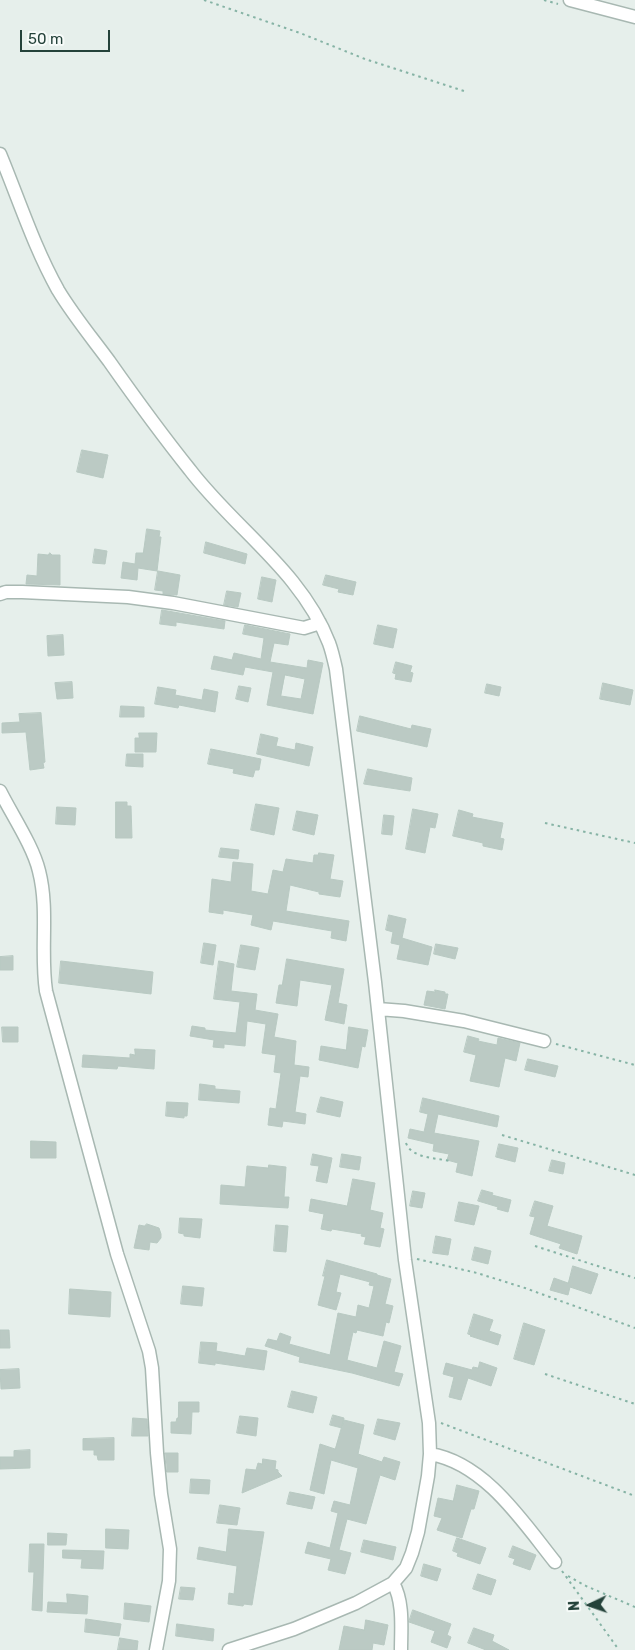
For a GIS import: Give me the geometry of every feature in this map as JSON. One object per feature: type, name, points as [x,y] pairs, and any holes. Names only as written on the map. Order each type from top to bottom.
[{"type":"street","points":[[570,0],[635,17]]},
{"type":"street","points":[[0,154],[41,256],[59,291],[72,311],[195,478],[278,564],[309,604],[329,643],[336,669],[378,1009],[405,1260],[429,1423],[430,1454],[423,1506],[414,1546],[406,1568],[393,1583],[356,1603],[294,1629],[229,1650]]},
{"type":"street","points":[[0,594],[22,592],[128,597],[173,603],[304,628],[320,623]]},
{"type":"street","points":[[0,791],[35,858],[39,873],[44,902],[43,961],[46,991],[117,1254],[149,1351],[152,1368],[157,1453],[170,1549],[169,1580],[156,1650]]},
{"type":"street","points":[[378,1009],[404,1010],[464,1021],[544,1041]]},
{"type":"street","points":[[430,1454],[440,1455],[452,1460],[480,1477],[498,1494],[555,1562]]},
{"type":"street","points":[[393,1583],[398,1590],[400,1602],[401,1650]]},
{"type":"path","points":[[204,0],[300,33],[365,59],[467,92]]},
{"type":"path","points":[[545,823],[635,843]]},
{"type":"path","points":[[544,1041],[635,1065]]},
{"type":"path","points":[[502,1135],[635,1175]]},
{"type":"path","points":[[406,1143],[412,1153],[450,1161]]},
{"type":"path","points":[[535,1246],[635,1278]]},
{"type":"path","points":[[405,1260],[416,1259],[487,1276],[635,1328]]},
{"type":"path","points":[[545,1374],[635,1404]]},
{"type":"path","points":[[429,1423],[441,1423],[635,1496]]},
{"type":"path","points":[[555,1562],[619,1650]]},
{"type":"path","points":[[564,1573],[586,1586],[635,1608]]},
{"type":"building","points":[[82,450],[108,455],[103,478],[77,472]]},
{"type":"building","points":[[147,529],[160,531],[157,571],[138,568],[137,580],[121,578],[123,562],[135,564],[136,553],[143,553]]},
{"type":"building","points":[[206,542],[247,554],[245,564],[204,553]]},
{"type":"building","points":[[95,549],[107,551],[105,564],[93,563]]},
{"type":"building","points":[[50,553],[52,555],[60,555],[60,585],[26,584],[27,575],[37,576],[38,554],[48,555]]},
{"type":"building","points":[[158,571],[180,575],[177,595],[163,594],[163,591],[155,590]]},
{"type":"building","points":[[326,575],[356,582],[353,595],[338,592],[339,589],[323,585]]},
{"type":"building","points":[[262,577],[276,580],[272,602],[258,599]]},
{"type":"building","points":[[227,591],[241,593],[238,607],[224,605]]},
{"type":"building","points":[[162,610],[225,621],[224,629],[176,622],[176,626],[160,624]]},
{"type":"building","points":[[245,625],[290,634],[288,645],[274,643],[270,662],[307,668],[308,660],[323,663],[313,714],[267,705],[273,672],[245,667],[243,675],[211,669],[214,656],[232,660],[234,653],[261,659],[264,638],[243,634]],"holes":[[[285,675],[305,679],[301,699],[281,696]]]},
{"type":"building","points":[[378,625],[397,629],[393,648],[374,644]]},
{"type":"building","points":[[63,635],[64,655],[48,656],[47,636]]},
{"type":"building","points":[[396,662],[412,666],[410,672],[413,673],[411,682],[395,679],[396,674],[393,673]]},
{"type":"building","points":[[72,682],[73,698],[57,699],[55,683]]},
{"type":"building","points":[[603,683],[633,690],[630,705],[600,699]]},
{"type":"building","points":[[487,684],[501,687],[499,696],[485,693]]},
{"type":"building","points":[[239,686],[251,688],[248,702],[236,699]]},
{"type":"building","points":[[158,687],[176,690],[175,695],[202,700],[204,689],[218,692],[215,712],[179,705],[178,708],[155,704]]},
{"type":"building","points":[[121,706],[144,707],[144,717],[120,717]]},
{"type":"building","points":[[41,713],[44,768],[30,770],[26,732],[2,733],[2,723],[20,722],[19,714]]},
{"type":"building","points":[[360,716],[411,729],[412,725],[431,729],[427,747],[357,731]]},
{"type":"building","points":[[139,733],[157,733],[156,752],[135,752],[135,738],[139,738]]},
{"type":"building","points":[[261,734],[278,738],[276,746],[295,750],[296,743],[313,747],[309,766],[257,754]]},
{"type":"building","points":[[211,749],[261,759],[259,770],[255,770],[253,777],[233,773],[234,769],[208,764]]},
{"type":"building","points":[[127,754],[143,754],[143,767],[126,766]]},
{"type":"building","points":[[368,769],[412,778],[410,791],[364,784]]},
{"type":"building","points":[[116,802],[127,802],[127,806],[131,806],[132,838],[116,838]]},
{"type":"building","points":[[256,804],[279,808],[274,835],[251,830]]},
{"type":"building","points":[[57,807],[76,808],[75,825],[56,824]]},
{"type":"building","points":[[413,809],[438,814],[435,828],[430,827],[425,853],[406,849]]},
{"type":"building","points":[[459,810],[473,814],[472,817],[503,823],[500,838],[504,839],[502,850],[483,846],[483,843],[453,836]]},
{"type":"building","points":[[297,811],[318,815],[314,835],[293,830]]},
{"type":"building","points":[[384,815],[394,816],[392,835],[382,834]]},
{"type":"building","points":[[221,848],[239,850],[238,859],[219,857]]},
{"type":"building","points":[[319,853],[334,855],[330,879],[343,881],[340,897],[319,894],[319,892],[290,885],[286,911],[349,921],[346,941],[331,938],[332,931],[273,921],[271,930],[251,925],[253,915],[223,910],[223,914],[209,912],[212,879],[231,882],[233,862],[253,864],[251,891],[268,894],[273,870],[283,872],[286,859],[313,863],[314,855]]},
{"type":"building","points":[[389,915],[406,919],[402,938],[432,947],[428,965],[397,959],[400,945],[391,943],[393,932],[386,930]]},
{"type":"building","points":[[204,943],[216,945],[213,965],[201,963]]},
{"type":"building","points":[[436,944],[458,948],[455,959],[434,954]]},
{"type":"building","points":[[241,945],[259,948],[255,970],[237,967]]},
{"type":"building","points":[[13,956],[13,970],[0,970],[0,957]]},
{"type":"building","points":[[287,959],[344,969],[338,1003],[347,1005],[344,1024],[325,1020],[332,985],[300,980],[297,1006],[276,1003]]},
{"type":"building","points":[[61,961],[153,972],[151,994],[59,983]]},
{"type":"building","points":[[219,961],[234,964],[231,991],[257,994],[255,1010],[278,1014],[274,1037],[296,1041],[294,1065],[309,1067],[308,1077],[300,1076],[295,1112],[306,1114],[305,1124],[283,1121],[282,1127],[268,1125],[270,1108],[276,1109],[281,1073],[274,1072],[276,1055],[262,1053],[266,1024],[247,1021],[245,1046],[224,1044],[224,1048],[213,1047],[214,1040],[190,1036],[192,1026],[205,1028],[205,1030],[236,1033],[240,1002],[214,999]]},
{"type":"building","points":[[435,990],[448,994],[445,1009],[424,1005],[427,991],[435,992]]},
{"type":"building","points":[[2,1027],[18,1027],[18,1042],[3,1042]]},
{"type":"building","points":[[349,1027],[368,1030],[365,1047],[362,1046],[358,1068],[319,1060],[321,1046],[346,1050]]},
{"type":"building","points":[[468,1036],[479,1039],[478,1041],[497,1045],[498,1038],[520,1043],[516,1061],[505,1058],[499,1087],[470,1081],[476,1055],[464,1052]]},
{"type":"building","points":[[135,1049],[155,1050],[154,1069],[118,1066],[117,1069],[82,1067],[83,1055],[130,1058],[130,1054],[135,1055]]},
{"type":"building","points":[[528,1059],[558,1066],[555,1077],[525,1070]]},
{"type":"building","points":[[200,1084],[215,1086],[215,1089],[240,1091],[239,1103],[199,1100]]},
{"type":"building","points":[[321,1097],[343,1102],[340,1117],[317,1112]]},
{"type":"building","points":[[423,1098],[499,1116],[497,1127],[438,1114],[434,1133],[479,1141],[472,1176],[456,1172],[458,1163],[447,1160],[449,1154],[433,1151],[434,1144],[408,1138],[410,1129],[424,1132],[428,1114],[420,1112]]},
{"type":"building","points":[[167,1102],[188,1103],[187,1116],[184,1116],[184,1118],[166,1116]]},
{"type":"building","points":[[31,1141],[56,1142],[56,1158],[31,1158]]},
{"type":"building","points":[[499,1144],[518,1148],[515,1162],[496,1157]]},
{"type":"building","points":[[313,1154],[332,1158],[327,1183],[316,1181],[319,1166],[311,1165]]},
{"type":"building","points":[[342,1154],[361,1157],[359,1170],[340,1167]]},
{"type":"building","points":[[552,1160],[565,1163],[563,1174],[549,1171]]},
{"type":"building","points":[[269,1165],[286,1167],[284,1197],[289,1197],[288,1208],[220,1204],[221,1185],[245,1187],[247,1166],[268,1168]]},
{"type":"building","points":[[353,1179],[375,1183],[370,1210],[383,1213],[380,1228],[384,1229],[380,1247],[364,1244],[366,1237],[361,1236],[362,1234],[321,1229],[324,1214],[309,1211],[311,1199],[347,1206]]},
{"type":"building","points":[[482,1190],[511,1200],[508,1212],[478,1201]]},
{"type":"building","points":[[413,1191],[425,1193],[422,1208],[410,1206]]},
{"type":"building","points":[[535,1201],[553,1206],[547,1226],[582,1236],[577,1254],[559,1248],[561,1244],[530,1234],[535,1217],[530,1216]]},
{"type":"building","points":[[459,1202],[479,1206],[474,1225],[455,1221]]},
{"type":"building","points":[[180,1218],[202,1219],[200,1238],[184,1236],[184,1234],[179,1233]]},
{"type":"building","points":[[147,1224],[159,1228],[161,1238],[157,1243],[150,1242],[149,1250],[134,1248],[139,1225],[144,1226]]},
{"type":"building","points":[[276,1225],[288,1226],[286,1252],[274,1251]]},
{"type":"building","points":[[436,1236],[451,1239],[448,1255],[433,1253]]},
{"type":"building","points":[[475,1247],[491,1251],[488,1264],[472,1260]]},
{"type":"building","points":[[327,1260],[391,1279],[385,1304],[393,1306],[389,1323],[386,1322],[383,1336],[357,1330],[356,1333],[353,1332],[347,1360],[377,1368],[384,1341],[401,1346],[394,1372],[403,1374],[399,1386],[352,1373],[299,1362],[300,1357],[265,1346],[268,1339],[277,1341],[280,1333],[291,1337],[289,1344],[330,1355],[338,1313],[356,1317],[358,1305],[369,1308],[374,1286],[369,1285],[370,1282],[340,1274],[336,1292],[341,1293],[336,1310],[318,1305]]},
{"type":"building","points":[[573,1266],[598,1274],[591,1294],[570,1287],[568,1295],[550,1290],[554,1278],[568,1283]]},
{"type":"building","points":[[183,1286],[204,1288],[202,1306],[181,1304]]},
{"type":"building","points":[[70,1289],[111,1292],[110,1317],[69,1314]]},
{"type":"building","points":[[474,1314],[493,1320],[489,1331],[501,1335],[498,1345],[468,1334]]},
{"type":"building","points":[[524,1323],[545,1330],[534,1365],[514,1359]]},
{"type":"building","points":[[0,1330],[9,1330],[10,1348],[0,1348]]},
{"type":"building","points":[[201,1342],[217,1343],[216,1351],[245,1356],[247,1348],[267,1351],[264,1370],[215,1363],[215,1365],[199,1363]]},
{"type":"building","points":[[480,1362],[497,1368],[491,1386],[468,1378],[461,1400],[449,1397],[454,1377],[443,1374],[446,1363],[472,1370],[473,1367],[478,1368]]},
{"type":"building","points":[[19,1369],[20,1388],[1,1389],[0,1370]]},
{"type":"building","points":[[292,1391],[317,1397],[313,1413],[288,1407]]},
{"type":"building","points":[[179,1402],[199,1402],[199,1412],[192,1412],[191,1434],[171,1433],[171,1422],[176,1422],[178,1418]]},
{"type":"building","points":[[333,1415],[344,1418],[342,1428],[330,1425]]},
{"type":"building","points":[[240,1416],[258,1418],[256,1436],[237,1433]]},
{"type":"building","points":[[133,1418],[147,1419],[148,1436],[132,1436]]},
{"type":"building","points":[[378,1419],[400,1423],[395,1440],[374,1434]]},
{"type":"building","points":[[344,1420],[364,1425],[358,1454],[382,1462],[384,1457],[400,1462],[395,1480],[380,1475],[366,1524],[347,1519],[339,1550],[351,1553],[345,1574],[328,1570],[331,1559],[305,1553],[308,1542],[330,1548],[338,1513],[331,1511],[334,1501],[350,1505],[358,1468],[331,1460],[324,1494],[310,1490],[320,1444],[335,1449]]},
{"type":"building","points":[[114,1438],[114,1460],[98,1460],[97,1455],[94,1455],[94,1450],[83,1450],[83,1439]]},
{"type":"building","points":[[30,1450],[30,1468],[0,1469],[0,1457],[14,1457],[14,1451]]},
{"type":"building","points":[[165,1453],[178,1453],[178,1472],[167,1472]]},
{"type":"building","points":[[263,1459],[276,1461],[275,1469],[282,1476],[242,1493],[246,1469],[256,1470],[258,1463],[262,1464]]},
{"type":"building","points":[[191,1479],[210,1480],[209,1494],[190,1493]]},
{"type":"building","points":[[457,1485],[479,1491],[462,1538],[437,1530],[442,1518],[434,1516],[438,1498],[453,1501]]},
{"type":"building","points":[[290,1492],[315,1497],[312,1509],[287,1504]]},
{"type":"building","points":[[220,1505],[240,1508],[237,1525],[217,1523]]},
{"type":"building","points":[[106,1529],[129,1530],[128,1549],[106,1548]]},
{"type":"building","points":[[229,1529],[264,1532],[252,1605],[228,1604],[229,1593],[234,1594],[237,1566],[197,1559],[199,1547],[226,1552]]},
{"type":"building","points":[[48,1533],[67,1534],[66,1545],[48,1545]]},
{"type":"building","points":[[457,1538],[486,1548],[480,1564],[457,1556],[458,1553],[453,1551]]},
{"type":"building","points":[[364,1540],[396,1547],[393,1560],[361,1552]]},
{"type":"building","points":[[30,1544],[44,1544],[42,1611],[32,1610],[34,1572],[29,1572]]},
{"type":"building","points":[[513,1546],[536,1555],[530,1570],[513,1564],[515,1559],[509,1557]]},
{"type":"building","points":[[63,1550],[104,1551],[103,1569],[81,1568],[82,1559],[63,1558]]},
{"type":"building","points":[[424,1564],[441,1569],[437,1581],[421,1576]]},
{"type":"building","points":[[478,1574],[496,1580],[491,1595],[473,1589]]},
{"type":"building","points":[[181,1587],[195,1588],[193,1600],[179,1599]]},
{"type":"building","points":[[67,1594],[88,1596],[87,1614],[47,1612],[48,1602],[67,1603]]},
{"type":"building","points":[[125,1603],[151,1606],[149,1622],[124,1619]]},
{"type":"building","points":[[413,1610],[451,1624],[447,1635],[451,1637],[447,1648],[431,1642],[435,1631],[409,1622]]},
{"type":"building","points":[[86,1619],[121,1624],[119,1636],[85,1632]]},
{"type":"building","points":[[366,1620],[388,1625],[384,1645],[373,1643],[372,1650],[339,1650],[344,1626],[364,1630]]},
{"type":"building","points":[[177,1624],[214,1629],[213,1641],[176,1636]]},
{"type":"building","points":[[474,1628],[494,1635],[492,1641],[509,1650],[486,1650],[468,1643]]},
{"type":"building","points":[[120,1638],[138,1641],[137,1650],[118,1650]]}]
